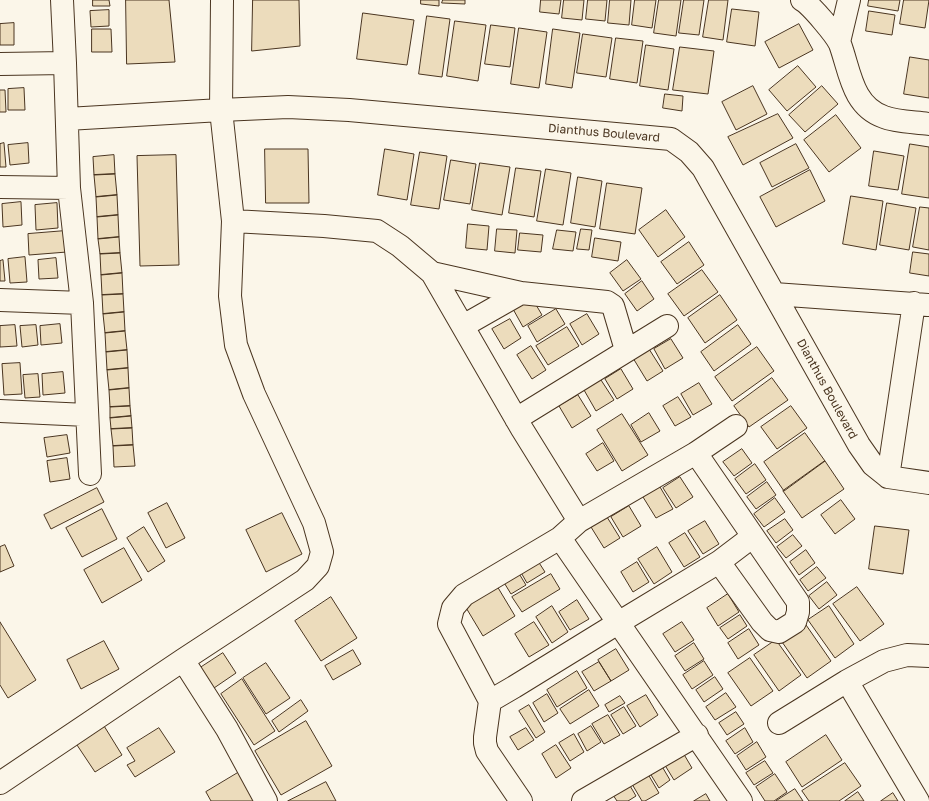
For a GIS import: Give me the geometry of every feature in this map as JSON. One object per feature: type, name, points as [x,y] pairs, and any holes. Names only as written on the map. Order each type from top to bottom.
[{"type":"street","points":[[62,0],[68,188],[82,302],[90,474]]},
{"type":"street","points":[[0,784],[183,660],[305,580],[318,566],[322,552],[314,523],[254,394],[236,345],[230,296],[233,221],[221,110],[222,0]]},
{"type":"street","points":[[802,0],[814,11],[839,42],[857,96],[869,110],[884,118],[929,124]]},
{"type":"street","points":[[839,42],[849,0]]},
{"type":"street","points":[[0,64],[65,63]]},
{"type":"street","name":"Dianthus Boulevard","points":[[66,119],[295,107],[349,110],[671,139],[689,152],[703,168],[859,445],[873,465],[888,477]]},
{"type":"street","points":[[0,187],[68,188]]},
{"type":"street","points":[[233,221],[324,226],[377,231],[400,246],[432,273],[516,419],[579,521]]},
{"type":"street","points":[[432,273],[521,293],[607,302],[613,306],[626,350]]},
{"type":"street","points":[[463,326],[521,293]]},
{"type":"street","points":[[774,294],[921,304],[888,477],[929,483]]},
{"type":"street","points":[[0,300],[82,302]]},
{"type":"street","points":[[516,419],[667,326]]},
{"type":"street","points":[[0,412],[87,415]]},
{"type":"street","points":[[521,801],[487,751],[485,743],[490,701],[449,624],[453,608],[464,595],[560,538],[579,521],[696,453],[736,426]]},
{"type":"street","points":[[696,453],[752,537],[798,602],[798,612],[795,622],[779,632],[770,630],[762,622],[719,562]]},
{"type":"street","points":[[490,701],[719,562],[752,537]]},
{"type":"street","points":[[560,538],[741,801]]},
{"type":"street","points":[[779,722],[847,681],[884,661],[907,655],[929,656]]},
{"type":"street","points":[[183,660],[227,729],[266,801]]},
{"type":"street","points":[[847,681],[918,801]]},
{"type":"street","points":[[582,801],[697,735]]},
{"type":"building","points":[[93,0],[109,0],[110,6],[93,6]]},
{"type":"building","points":[[126,0],[169,0],[175,62],[127,64]]},
{"type":"building","points":[[253,0],[299,0],[300,46],[252,51]]},
{"type":"building","points":[[421,0],[439,0],[439,6],[421,4]]},
{"type":"building","points":[[443,0],[465,0],[465,4],[442,3]]},
{"type":"building","points":[[541,0],[561,0],[559,14],[540,12]]},
{"type":"building","points":[[564,0],[584,0],[582,20],[562,18]]},
{"type":"building","points":[[588,0],[607,0],[605,21],[586,19]]},
{"type":"building","points":[[610,0],[631,0],[629,25],[608,23]]},
{"type":"building","points":[[635,0],[656,0],[652,28],[632,25]]},
{"type":"building","points":[[659,0],[681,0],[676,36],[654,33]]},
{"type":"building","points":[[684,0],[704,0],[699,35],[679,33]]},
{"type":"building","points":[[709,0],[728,0],[723,40],[703,37]]},
{"type":"building","points":[[869,0],[900,0],[898,11],[868,6]]},
{"type":"building","points":[[904,0],[929,0],[925,28],[900,24]]},
{"type":"building","points":[[732,9],[759,12],[755,46],[727,42]]},
{"type":"building","points":[[109,10],[109,26],[91,27],[90,11]]},
{"type":"building","points":[[869,11],[895,15],[892,35],[866,31]]},
{"type":"building","points":[[363,13],[414,20],[407,65],[357,59]]},
{"type":"building","points":[[427,16],[450,19],[442,77],[419,74]]},
{"type":"building","points":[[455,21],[486,25],[478,81],[447,76]]},
{"type":"building","points":[[14,23],[14,45],[0,45],[0,24]]},
{"type":"building","points":[[799,24],[813,50],[779,68],[765,42]]},
{"type":"building","points":[[491,25],[515,28],[510,67],[485,64]]},
{"type":"building","points":[[519,28],[547,32],[539,88],[511,84]]},
{"type":"building","points":[[92,29],[111,29],[112,52],[92,52]]},
{"type":"building","points":[[553,29],[580,33],[572,88],[546,84]]},
{"type":"building","points":[[583,34],[612,38],[606,77],[577,73]]},
{"type":"building","points":[[616,38],[643,41],[637,83],[610,79]]},
{"type":"building","points":[[646,45],[674,49],[668,90],[640,86]]},
{"type":"building","points":[[680,47],[714,51],[708,94],[673,90]]},
{"type":"building","points":[[910,57],[929,60],[929,98],[904,94]]},
{"type":"building","points":[[798,66],[816,87],[787,111],[769,90]]},
{"type":"building","points":[[753,86],[767,114],[736,130],[722,102]]},
{"type":"building","points":[[822,86],[838,104],[805,132],[789,115]]},
{"type":"building","points":[[24,88],[25,110],[8,110],[8,89]]},
{"type":"building","points":[[0,90],[5,90],[6,112],[0,112]]},
{"type":"building","points":[[665,94],[683,96],[682,111],[663,108]]},
{"type":"building","points":[[778,114],[793,138],[743,165],[728,137]]},
{"type":"building","points":[[836,115],[861,148],[829,172],[804,140]]},
{"type":"building","points":[[4,143],[6,167],[0,167],[0,144]]},
{"type":"building","points":[[28,143],[29,163],[10,165],[8,145]]},
{"type":"building","points":[[796,144],[809,168],[772,187],[760,163]]},
{"type":"building","points":[[910,144],[929,147],[929,198],[902,194]]},
{"type":"building","points":[[265,149],[308,149],[309,203],[266,203]]},
{"type":"building","points":[[385,149],[414,154],[407,200],[378,195]]},
{"type":"building","points":[[874,151],[904,156],[898,190],[869,186]]},
{"type":"building","points":[[420,152],[447,156],[439,209],[411,205]]},
{"type":"building","points":[[114,155],[115,174],[94,175],[93,157]]},
{"type":"building","points":[[176,155],[179,265],[140,266],[137,156]]},
{"type":"building","points":[[451,160],[476,164],[470,204],[444,200]]},
{"type":"building","points":[[480,163],[510,167],[502,215],[472,210]]},
{"type":"building","points":[[516,168],[541,171],[534,217],[509,213]]},
{"type":"building","points":[[546,169],[571,173],[563,225],[537,221]]},
{"type":"building","points":[[810,170],[825,201],[776,227],[760,197]]},
{"type":"building","points":[[115,174],[117,195],[96,197],[94,175]]},
{"type":"building","points":[[578,177],[602,181],[595,227],[571,223]]},
{"type":"building","points":[[607,183],[642,188],[635,234],[600,229]]},
{"type":"building","points":[[117,195],[118,215],[97,217],[96,197]]},
{"type":"building","points":[[851,196],[883,201],[876,250],[843,244]]},
{"type":"building","points":[[21,202],[22,225],[3,227],[2,204]]},
{"type":"building","points":[[57,203],[58,228],[36,230],[35,205]]},
{"type":"building","points":[[887,203],[916,208],[909,250],[880,245]]},
{"type":"building","points":[[920,207],[929,208],[929,250],[913,247]]},
{"type":"building","points":[[666,210],[685,237],[658,257],[639,230]]},
{"type":"building","points":[[118,215],[119,237],[98,239],[97,217]]},
{"type":"building","points":[[468,224],[489,226],[487,250],[466,248]]},
{"type":"building","points":[[497,229],[517,230],[515,253],[495,251]]},
{"type":"building","points":[[581,229],[592,230],[589,250],[577,249]]},
{"type":"building","points":[[557,230],[576,232],[573,251],[553,249]]},
{"type":"building","points":[[65,231],[67,252],[29,255],[28,234]]},
{"type":"building","points":[[520,233],[543,235],[541,252],[518,250]]},
{"type":"building","points":[[119,237],[120,253],[100,254],[98,239]]},
{"type":"building","points":[[595,238],[621,242],[618,261],[592,257]]},
{"type":"building","points":[[689,242],[704,265],[677,284],[661,262]]},
{"type":"building","points":[[913,252],[929,254],[929,276],[910,273]]},
{"type":"building","points":[[120,253],[122,273],[101,275],[100,254]]},
{"type":"building","points":[[25,257],[27,282],[10,283],[8,259]]},
{"type":"building","points":[[56,258],[58,278],[39,279],[38,260]]},
{"type":"building","points":[[3,260],[5,281],[0,281],[0,261]]},
{"type":"building","points":[[627,260],[641,279],[623,291],[610,273]]},
{"type":"building","points":[[702,270],[718,292],[684,316],[668,294]]},
{"type":"building","points":[[122,273],[123,294],[102,295],[101,275]]},
{"type":"building","points":[[642,281],[654,299],[637,311],[625,294]]},
{"type":"building","points":[[123,294],[124,312],[103,314],[102,295]]},
{"type":"building","points":[[720,295],[737,320],[705,343],[688,318]]},
{"type":"building","points":[[532,298],[542,315],[523,327],[513,309]]},
{"type":"building","points":[[556,309],[565,324],[537,342],[528,326]]},
{"type":"building","points":[[124,312],[125,331],[105,333],[103,314]]},
{"type":"building","points":[[587,314],[599,334],[582,345],[570,324]]},
{"type":"building","points":[[510,319],[521,338],[504,349],[492,329]]},
{"type":"building","points":[[60,324],[62,343],[41,345],[40,326]]},
{"type":"building","points":[[15,325],[17,346],[0,347],[0,326]]},
{"type":"building","points":[[36,325],[38,345],[22,347],[20,326]]},
{"type":"building","points":[[738,325],[751,344],[714,371],[701,352]]},
{"type":"building","points":[[567,327],[579,346],[548,365],[536,346]]},
{"type":"building","points":[[125,331],[127,350],[106,352],[105,333]]},
{"type":"building","points":[[671,339],[683,358],[665,369],[654,349]]},
{"type":"building","points":[[531,346],[546,370],[532,379],[517,355]]},
{"type":"building","points":[[757,347],[774,371],[732,401],[715,377]]},
{"type":"building","points":[[649,349],[663,371],[647,381],[633,358]]},
{"type":"building","points":[[127,350],[128,368],[107,370],[106,352]]},
{"type":"building","points":[[20,363],[22,394],[4,395],[2,364]]},
{"type":"building","points":[[128,368],[129,388],[109,390],[107,370]]},
{"type":"building","points":[[621,369],[633,389],[617,399],[605,379]]},
{"type":"building","points":[[63,372],[65,393],[43,395],[42,374]]},
{"type":"building","points":[[38,374],[40,397],[25,398],[23,375]]},
{"type":"building","points":[[772,378],[788,400],[749,427],[734,406]]},
{"type":"building","points":[[601,380],[614,400],[596,411],[584,390]]},
{"type":"building","points":[[699,383],[712,404],[693,415],[681,394]]},
{"type":"building","points":[[129,388],[130,406],[110,407],[109,390]]},
{"type":"building","points":[[578,395],[591,416],[572,428],[559,406]]},
{"type":"building","points":[[678,397],[691,417],[675,426],[663,406]]},
{"type":"building","points":[[130,406],[131,416],[110,418],[110,407]]},
{"type":"building","points":[[791,406],[807,428],[777,449],[761,427]]},
{"type":"building","points":[[649,413],[660,431],[641,442],[631,425]]},
{"type":"building","points":[[622,414],[648,455],[622,471],[597,430]]},
{"type":"building","points":[[131,416],[132,428],[111,429],[110,418]]},
{"type":"building","points":[[132,428],[133,445],[113,446],[111,429]]},
{"type":"building","points":[[805,433],[825,461],[784,491],[764,462]]},
{"type":"building","points":[[67,435],[70,453],[47,457],[44,438]]},
{"type":"building","points":[[603,443],[614,461],[597,471],[586,454]]},
{"type":"building","points":[[133,445],[135,466],[114,467],[113,446]]},
{"type":"building","points":[[742,449],[752,463],[734,476],[723,462]]},
{"type":"building","points":[[67,458],[70,479],[50,482],[47,461]]},
{"type":"building","points":[[825,461],[844,489],[802,518],[783,491]]},
{"type":"building","points":[[755,464],[766,480],[746,494],[735,479]]},
{"type":"building","points":[[680,477],[693,497],[676,508],[663,488]]},
{"type":"building","points":[[767,482],[776,495],[756,509],[747,497]]},
{"type":"building","points":[[660,487],[673,509],[656,518],[643,497]]},
{"type":"building","points":[[97,488],[104,502],[51,529],[44,515]]},
{"type":"building","points":[[775,498],[785,512],[764,527],[754,514]]},
{"type":"building","points":[[841,500],[855,519],[835,534],[821,515]]},
{"type":"building","points":[[167,503],[185,538],[166,548],[148,513]]},
{"type":"building","points":[[629,506],[641,526],[623,537],[611,517]]},
{"type":"building","points":[[102,509],[117,539],[82,557],[66,528]]},
{"type":"building","points":[[282,513],[302,554],[266,572],[246,530]]},
{"type":"building","points":[[607,517],[620,538],[604,548],[591,527]]},
{"type":"building","points":[[785,519],[793,530],[776,543],[767,531]]},
{"type":"building","points":[[705,521],[719,544],[703,554],[688,531]]},
{"type":"building","points":[[875,526],[909,530],[903,574],[869,569]]},
{"type":"building","points":[[144,527],[165,561],[148,572],[127,538]]},
{"type":"building","points":[[685,533],[700,557],[684,567],[669,543]]},
{"type":"building","points":[[793,535],[802,546],[786,558],[777,547]]},
{"type":"building","points":[[5,545],[14,566],[0,572],[0,547]]},
{"type":"building","points":[[657,547],[672,572],[654,584],[638,559]]},
{"type":"building","points":[[124,548],[142,580],[102,603],[84,570]]},
{"type":"building","points":[[806,550],[815,563],[799,575],[790,562]]},
{"type":"building","points":[[536,558],[545,572],[527,583],[519,569]]},
{"type":"building","points":[[637,562],[649,582],[633,592],[621,572]]},
{"type":"building","points":[[515,567],[526,585],[511,594],[500,576]]},
{"type":"building","points":[[817,567],[826,578],[808,591],[800,580]]},
{"type":"building","points":[[551,574],[560,589],[522,612],[512,597]]},
{"type":"building","points":[[827,582],[837,595],[819,609],[809,596]]},
{"type":"building","points":[[497,586],[515,616],[483,636],[465,606]]},
{"type":"building","points":[[857,587],[884,624],[860,641],[833,604]]},
{"type":"building","points":[[728,594],[739,612],[718,626],[707,608]]},
{"type":"building","points":[[331,597],[357,638],[321,661],[295,621]]},
{"type":"building","points":[[577,600],[589,619],[570,630],[559,612]]},
{"type":"building","points":[[552,606],[568,632],[552,643],[536,617]]},
{"type":"building","points":[[829,606],[854,644],[835,658],[808,620]]},
{"type":"building","points":[[740,615],[747,626],[728,639],[720,628]]},
{"type":"building","points":[[0,622],[36,680],[8,698],[0,685]]},
{"type":"building","points":[[534,622],[549,645],[529,657],[515,634]]},
{"type":"building","points":[[682,622],[694,640],[675,652],[663,634]]},
{"type":"building","points":[[804,622],[831,661],[807,678],[780,639]]},
{"type":"building","points":[[749,629],[759,645],[738,659],[728,643]]},
{"type":"building","points":[[776,640],[801,675],[779,691],[754,655]]},
{"type":"building","points":[[104,641],[119,669],[81,689],[67,660]]},
{"type":"building","points":[[694,643],[704,659],[685,671],[675,656]]},
{"type":"building","points":[[616,649],[629,670],[611,681],[598,660]]},
{"type":"building","points":[[353,650],[361,664],[333,680],[325,666]]},
{"type":"building","points":[[223,653],[236,673],[214,688],[200,668]]},
{"type":"building","points":[[750,658],[773,691],[751,706],[728,673]]},
{"type":"building","points":[[704,661],[713,675],[692,689],[683,675]]},
{"type":"building","points":[[599,662],[611,681],[594,691],[582,672]]},
{"type":"building","points":[[266,663],[290,698],[266,714],[243,678]]},
{"type":"building","points":[[577,671],[587,688],[557,707],[547,690]]},
{"type":"building","points":[[715,677],[723,689],[704,702],[696,690]]},
{"type":"building","points":[[242,679],[275,731],[254,745],[221,694]]},
{"type":"building","points":[[589,690],[599,706],[570,724],[560,709]]},
{"type":"building","points":[[726,693],[736,707],[715,720],[706,707]]},
{"type":"building","points":[[547,694],[558,713],[544,722],[533,703]]},
{"type":"building","points":[[646,695],[658,715],[640,727],[627,706]]},
{"type":"building","points":[[620,696],[625,703],[609,712],[605,705]]},
{"type":"building","points":[[301,700],[308,711],[279,732],[272,721]]},
{"type":"building","points":[[529,705],[545,732],[536,738],[519,711]]},
{"type":"building","points":[[624,707],[636,726],[623,734],[611,715]]},
{"type":"building","points":[[736,712],[744,724],[727,735],[719,723]]},
{"type":"building","points":[[608,715],[620,735],[604,744],[592,724]]},
{"type":"building","points":[[101,721],[122,755],[95,772],[73,739]]},
{"type":"building","points":[[306,721],[332,766],[281,795],[255,751]]},
{"type":"building","points":[[591,726],[601,742],[587,751],[578,734]]},
{"type":"building","points":[[159,728],[175,752],[135,777],[127,765],[135,761],[127,748]]},
{"type":"building","points":[[526,728],[534,740],[518,750],[510,737]]},
{"type":"building","points":[[745,728],[753,742],[735,754],[726,741]]},
{"type":"building","points":[[574,734],[584,752],[570,761],[559,743]]},
{"type":"building","points":[[826,735],[842,760],[802,787],[786,762]]},
{"type":"building","points":[[757,742],[766,757],[746,770],[737,756]]},
{"type":"building","points":[[556,745],[571,768],[556,778],[542,754]]},
{"type":"building","points":[[682,751],[692,768],[674,780],[663,762]]},
{"type":"building","points":[[765,761],[773,773],[754,785],[746,773]]},
{"type":"building","points":[[660,763],[670,780],[659,788],[648,770]]},
{"type":"building","points":[[845,763],[861,786],[839,801],[809,801],[802,791]]},
{"type":"building","points":[[645,769],[659,793],[645,801],[642,801],[629,779]]},
{"type":"building","points":[[241,771],[258,801],[211,801],[206,792]]},
{"type":"building","points":[[775,774],[787,792],[774,801],[765,801],[756,787]]},
{"type":"building","points":[[626,779],[636,796],[628,801],[617,801],[609,789]]},
{"type":"building","points":[[326,782],[336,801],[288,801]]},
{"type":"building","points":[[795,789],[803,801],[776,801]]},
{"type":"building","points":[[858,792],[864,801],[845,801]]},
{"type":"building","points":[[893,793],[898,801],[881,801]]},
{"type":"building","points":[[706,794],[710,801],[694,801]]}]
